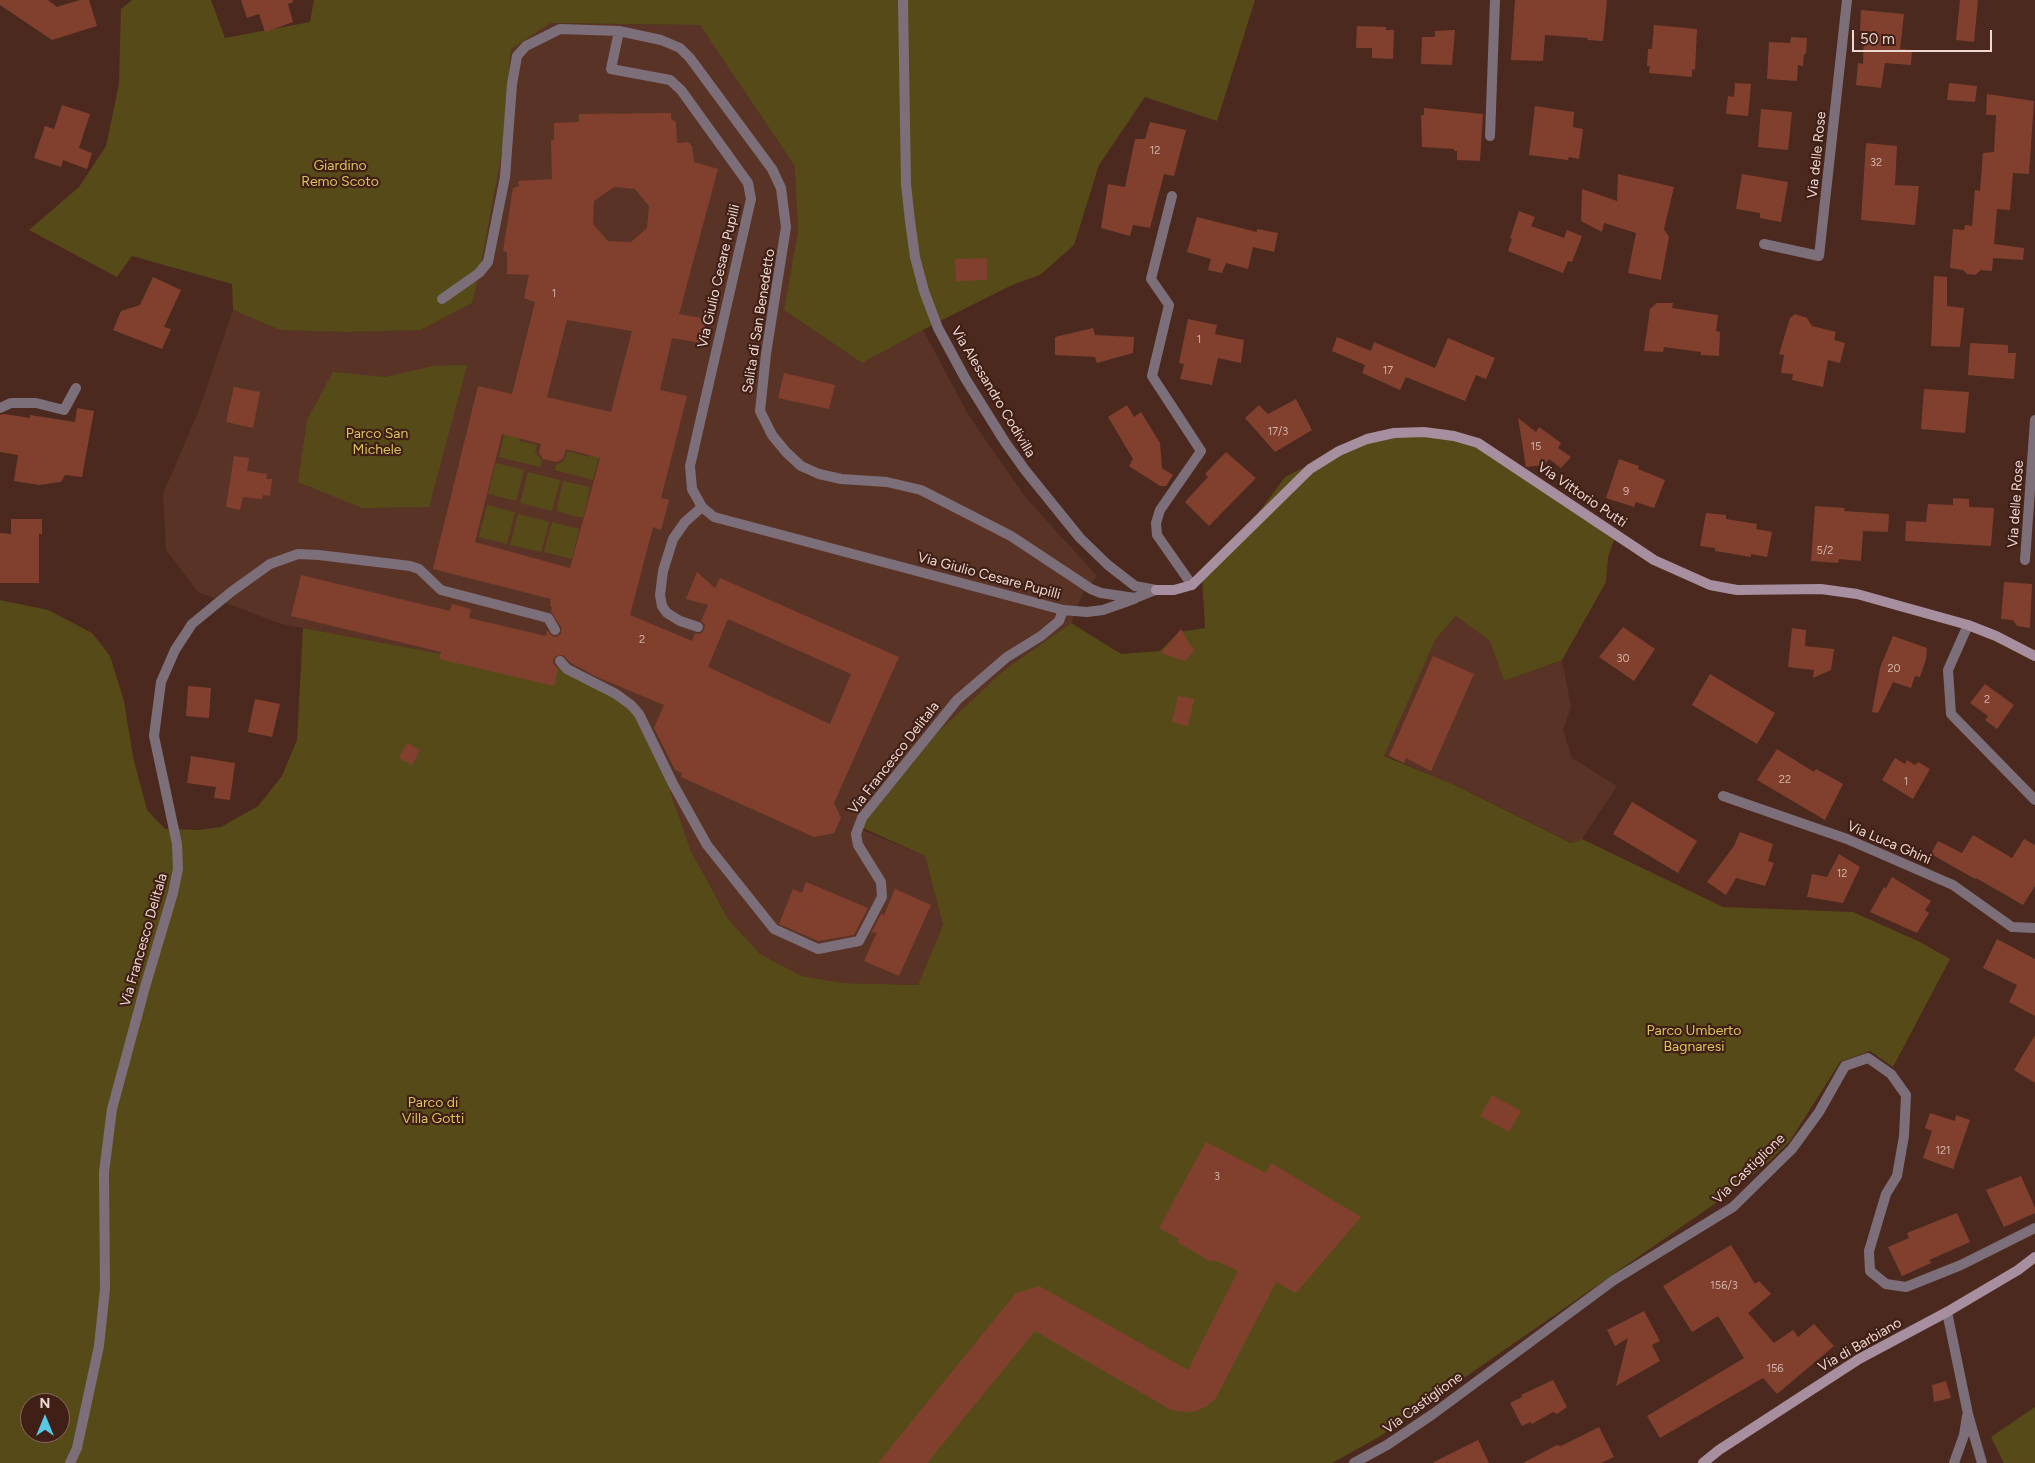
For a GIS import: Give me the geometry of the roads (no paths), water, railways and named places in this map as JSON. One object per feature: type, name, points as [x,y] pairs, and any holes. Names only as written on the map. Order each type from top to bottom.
[{"type":"street","name":"Via Alessandro Codivilla","points":[[903,0],[906,184],[915,257],[924,291],[938,328],[1005,442],[1080,538],[1108,565],[1135,586],[1156,590]]},
{"type":"street","points":[[1490,136],[1495,0]]},
{"type":"street","name":"Via delle Rose","points":[[1764,244],[1819,256],[1847,0]]},
{"type":"street","name":"Salita di San Benedetto","points":[[442,299],[479,272],[488,262],[506,177],[512,84],[517,56],[526,46],[560,29],[619,31],[661,40],[680,48],[690,58],[772,168],[780,188],[786,227],[766,354],[760,411],[772,435],[786,452],[801,466],[818,474],[841,479],[887,482],[921,490],[1011,536],[1091,589],[1100,593],[1135,598]]},
{"type":"street","name":"Via Giulio Cesare Pupilli","points":[[619,31],[611,69],[670,80],[681,90],[748,183],[751,199],[690,466],[692,489],[702,507],[714,517],[1063,610],[1087,612],[1104,610],[1156,590]]},
{"type":"street","points":[[1156,590],[1174,590],[1192,585],[1157,535],[1156,523],[1160,510],[1200,451],[1152,376],[1168,305],[1151,279],[1172,196]]},
{"type":"street","points":[[0,408],[10,402],[36,403],[64,410],[76,388]]},
{"type":"street","name":"Via delle Rose","points":[[2026,560],[2035,420]]},
{"type":"street","name":"Via Vittorio Putti","points":[[1192,585],[1310,469],[1339,451],[1367,439],[1394,433],[1424,432],[1454,436],[1478,443],[1654,560],[1710,585],[1737,590],[1821,589],[1857,594],[1968,625],[1996,636],[2035,656]]},
{"type":"street","points":[[698,627],[667,613],[662,606],[660,595],[663,571],[673,539],[685,522],[702,507]]},
{"type":"street","name":"Via Francesco Delitala","points":[[70,1463],[76,1448],[99,1346],[105,1289],[104,1172],[112,1109],[144,987],[173,893],[178,869],[177,844],[154,736],[161,682],[175,650],[192,624],[231,592],[270,564],[298,554],[410,566],[419,569],[442,590],[548,618],[555,630]]},
{"type":"street","name":"Via Francesco Delitala","points":[[560,660],[567,669],[616,694],[631,705],[639,714],[673,784],[707,845],[774,930],[818,949],[859,941],[882,897],[881,882],[858,845],[856,834],[862,818],[957,700],[1007,657],[1041,636],[1059,621],[1063,610]]},
{"type":"street","points":[[1968,625],[1948,670],[1951,714],[2035,800]]},
{"type":"street","name":"Via Luca Ghini","points":[[1723,796],[1847,839],[1953,885],[2012,927],[2035,928]]},
{"type":"street","name":"Via Castiglione","points":[[1354,1463],[1387,1445],[1433,1414],[1614,1280],[1733,1208],[1792,1149],[1819,1112],[1845,1066],[1861,1060],[1868,1058],[1891,1074],[1906,1095],[1904,1136],[1897,1176],[1886,1194],[1869,1251],[1870,1271],[1886,1284],[1906,1287],[1961,1265],[2035,1228]]},
{"type":"street","name":"Via di Barbiano","points":[[1703,1463],[1719,1450],[1859,1359],[1948,1312],[2018,1270],[2035,1257]]},
{"type":"street","points":[[1948,1312],[1968,1414],[1982,1463]]},
{"type":"street","points":[[1954,1463],[1964,1435],[1968,1414]]},
{"type":"park label","name":"Giardino Remo Scoto","points":[[340,174]]},
{"type":"park label","name":"Parco San Michele","points":[[377,442]]},
{"type":"park label","name":"Parco Umberto Bagnaresi","points":[[1694,1040]]},
{"type":"park label","name":"Parco di Villa Gotti","points":[[433,1112]]}]
